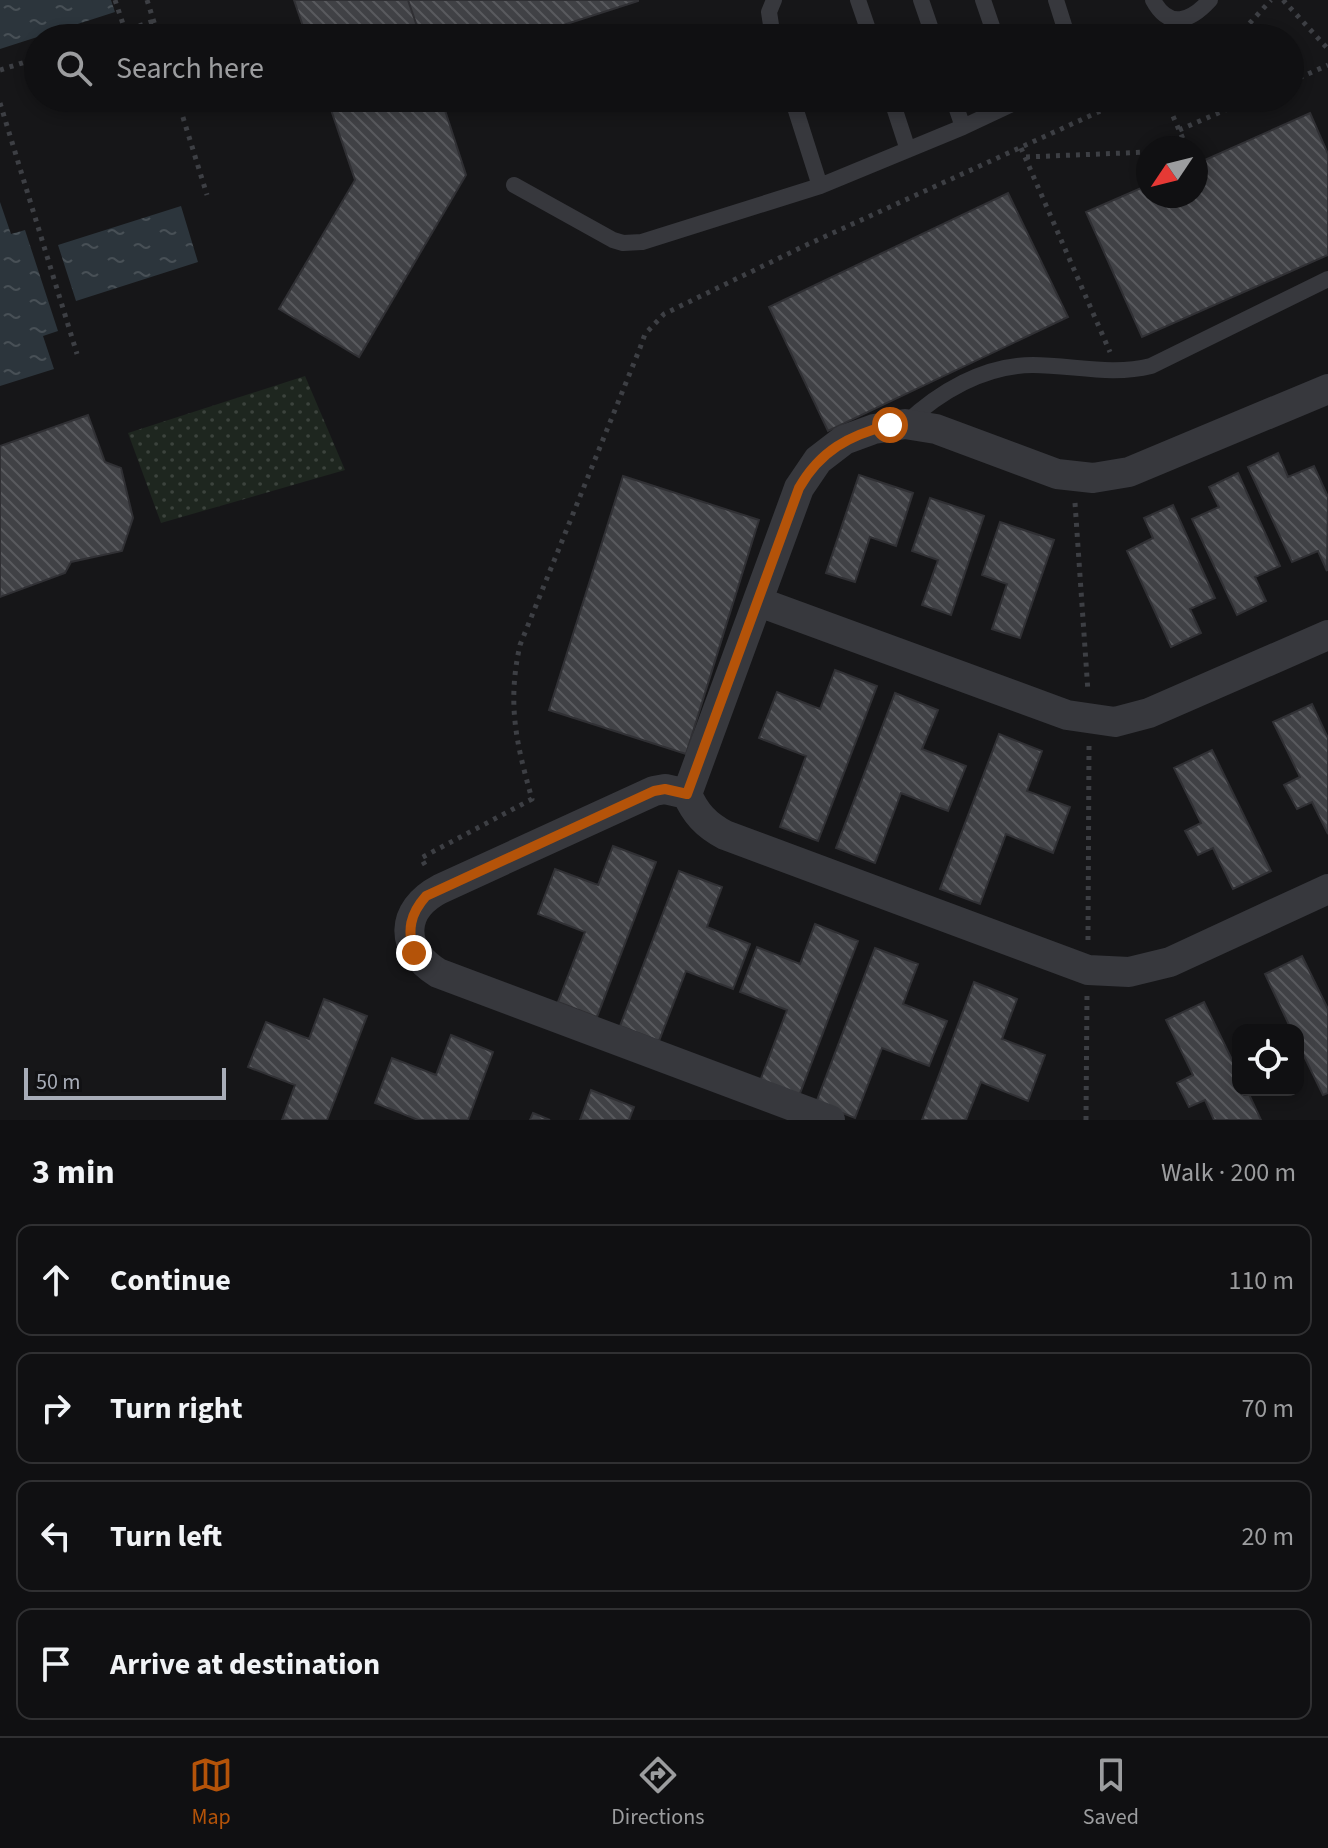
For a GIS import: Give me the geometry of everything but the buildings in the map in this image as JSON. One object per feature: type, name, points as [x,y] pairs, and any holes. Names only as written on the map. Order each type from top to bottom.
[{"type":"street","points":[[687,794],[799,488],[818,460],[844,440],[874,429],[905,424],[936,429],[1057,474],[1093,478],[1129,472],[1328,389]]},
{"type":"street","points":[[759,602],[1067,715],[1115,722],[1149,713],[1328,635]]},
{"type":"street","points":[[830,1120],[438,973],[424,965],[414,953],[409,938],[410,922],[416,907],[426,896],[440,889],[654,791],[665,789],[687,794],[698,814],[725,835],[1088,970],[1129,972],[1170,962],[1328,889]]},
{"type":"lane","points":[[771,24],[769,12],[774,0]]},
{"type":"lane","points":[[858,0],[866,24]]},
{"type":"lane","points":[[921,0],[929,24]]},
{"type":"lane","points":[[983,0],[991,24]]},
{"type":"lane","points":[[1056,0],[1064,24]]},
{"type":"lane","points":[[1153,0],[1165,15],[1182,19],[1198,13],[1210,0]]},
{"type":"lane","points":[[796,112],[820,186]]},
{"type":"lane","points":[[896,112],[908,150]]},
{"type":"lane","points":[[958,112],[963,127]]},
{"type":"lane","points":[[514,185],[613,240],[633,244],[820,186],[993,112]]},
{"type":"lane","points":[[905,424],[944,393],[973,378],[1002,369],[1032,365],[1119,371],[1135,370],[1166,360],[1328,279]]},
{"type":"path","points":[[115,0],[123,24]]},
{"type":"path","points":[[147,0],[155,24]]},
{"type":"path","points":[[1249,24],[1271,0]]},
{"type":"path","points":[[1283,0],[1328,49]]},
{"type":"path","points":[[144,24],[154,21]]},
{"type":"path","points":[[0,70],[24,62]]},
{"type":"path","points":[[1304,76],[1328,65]]},
{"type":"path","points":[[0,103],[77,354]]},
{"type":"path","points":[[181,112],[207,195]]},
{"type":"path","points":[[440,889],[421,858],[532,799],[516,744],[513,719],[515,669],[520,645],[640,348],[654,322],[664,314],[802,247],[1099,112]]},
{"type":"path","points":[[1171,112],[1182,136]]},
{"type":"path","points":[[1179,130],[1221,112]]},
{"type":"path","points":[[1021,148],[1119,371]]},
{"type":"path","points":[[1026,157],[1136,152]]},
{"type":"path","points":[[1075,502],[1089,718],[1086,1120]]},
{"type":"shaded area","points":[[305,376],[345,470],[161,523],[128,433]]},
{"type":"water","points":[[0,0],[111,0],[115,12],[78,24],[24,24],[24,41],[0,49]]},
{"type":"water","points":[[0,202],[11,234],[25,230],[58,331],[43,336],[54,369],[0,386]]},
{"type":"water","points":[[181,206],[198,262],[76,301],[58,245]]},
{"type":"route","points":[[414,953],[409,938],[410,922],[416,907],[426,896],[654,791],[676,790],[687,794],[799,488],[818,460],[830,449],[844,440],[890,425]]}]
